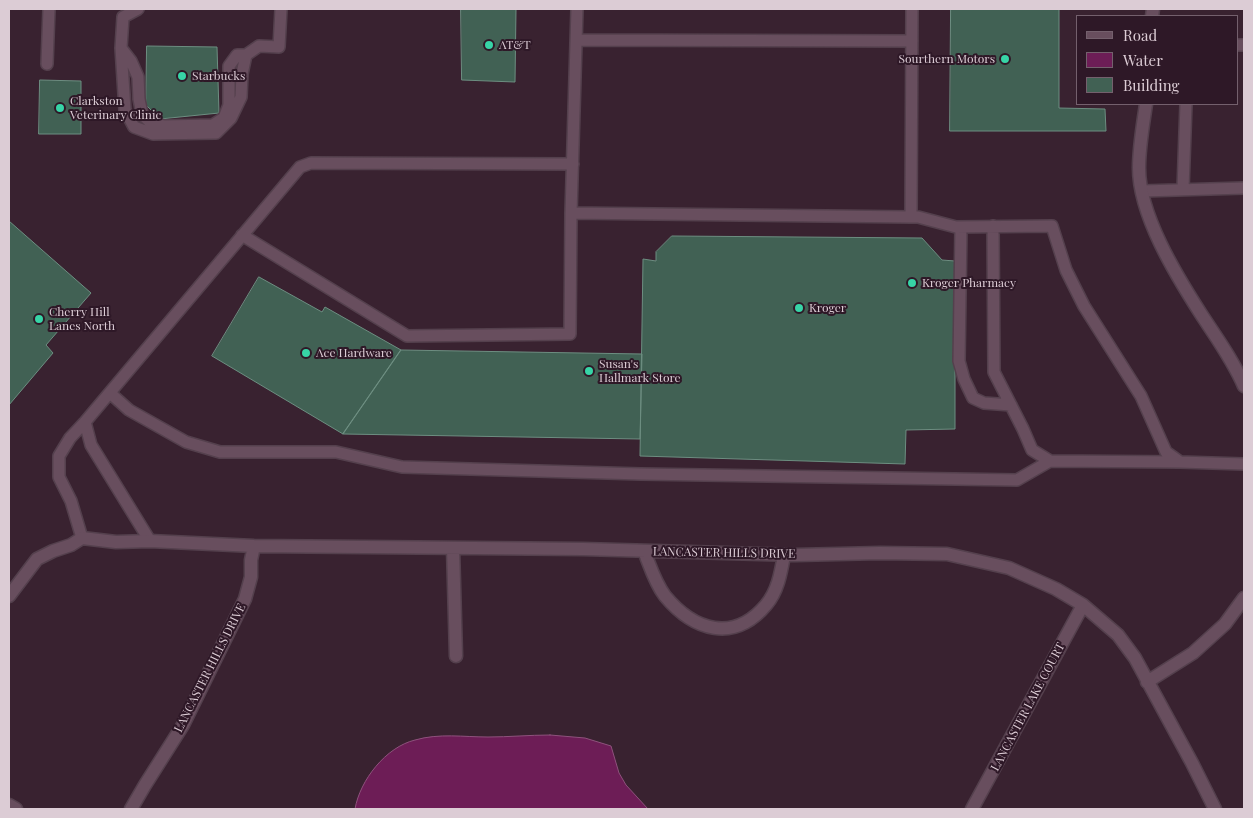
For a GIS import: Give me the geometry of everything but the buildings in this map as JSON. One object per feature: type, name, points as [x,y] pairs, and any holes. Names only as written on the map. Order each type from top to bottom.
[{"type":"street","points":[[1146,105],[1139,170],[1145,204],[1160,244],[1192,300],[1238,370],[1244,386]]},
{"type":"street","points":[[9,596],[36,559],[71,545],[82,538]]},
{"type":"street","name":"LANCASTER HILLS DRIVE","points":[[82,538],[116,542],[150,541],[254,546],[644,551],[784,555],[947,554],[1009,568],[1056,589],[1083,605],[1118,635],[1135,658],[1215,809]]},
{"type":"street","name":"LANCASTER HILLS DRIVE","points":[[131,809],[183,725],[245,600],[251,577],[251,560],[254,546]]},
{"type":"street","points":[[453,548],[456,656]]},
{"type":"street","points":[[644,551],[659,586],[676,609],[694,622],[710,628],[724,630],[744,623],[766,605],[778,584],[784,555]]},
{"type":"street","points":[[1147,682],[1193,654],[1225,624],[1244,598]]},
{"type":"street","name":"LANCASTER LAKE COURT","points":[[972,809],[1083,605]]},
{"type":"street","points":[[9,805],[16,809]]},
{"type":"lane","points":[[47,64],[49,9]]},
{"type":"lane","points":[[138,9],[123,17],[121,48],[125,110],[134,127],[153,134],[216,134],[231,118],[242,97],[242,74],[246,54],[259,46],[279,47],[281,9]]},
{"type":"lane","points":[[242,235],[407,336],[570,334],[572,164],[577,9]]},
{"type":"lane","points":[[911,217],[912,9]]},
{"type":"lane","points":[[576,40],[912,41]]},
{"type":"lane","points":[[1182,189],[1186,105]]},
{"type":"lane","points":[[82,538],[71,502],[59,477],[59,456],[70,438],[300,167],[312,163],[572,164]]},
{"type":"lane","points":[[1143,191],[1244,188]]},
{"type":"lane","points":[[571,213],[911,217],[961,227],[1052,226],[1066,270],[1084,306],[1140,396],[1166,452],[1180,462]]},
{"type":"lane","points":[[993,226],[994,372],[1032,450],[1050,461]]},
{"type":"lane","points":[[961,227],[959,361],[964,379],[973,398],[984,403],[1010,404]]},
{"type":"lane","points":[[110,393],[129,410],[186,442],[220,452],[336,452],[402,467],[651,474],[1017,480],[1050,461],[1244,464]]},
{"type":"lane","points":[[85,422],[91,445],[150,541]]},
{"type":"water","points":[[550,735],[585,738],[611,746],[619,773],[626,785],[648,809],[355,809],[362,787],[376,766],[385,757],[404,744],[424,738],[442,736]]},
{"type":"place","name":"AT&T","points":[[489,45]]},
{"type":"place","name":"Sourthern Motors","points":[[1005,59]]},
{"type":"place","name":"Starbucks","points":[[182,76]]},
{"type":"place","name":"Clarkston Veterinary Clinic","points":[[60,108]]},
{"type":"place","name":"Kroger Pharmacy","points":[[912,283]]},
{"type":"place","name":"Kroger","points":[[799,308]]},
{"type":"place","name":"Cherry Hill Lanes North","points":[[39,319]]},
{"type":"place","name":"Ace Hardware","points":[[306,353]]},
{"type":"place","name":"Susan's Hallmark Store","points":[[589,371]]}]
